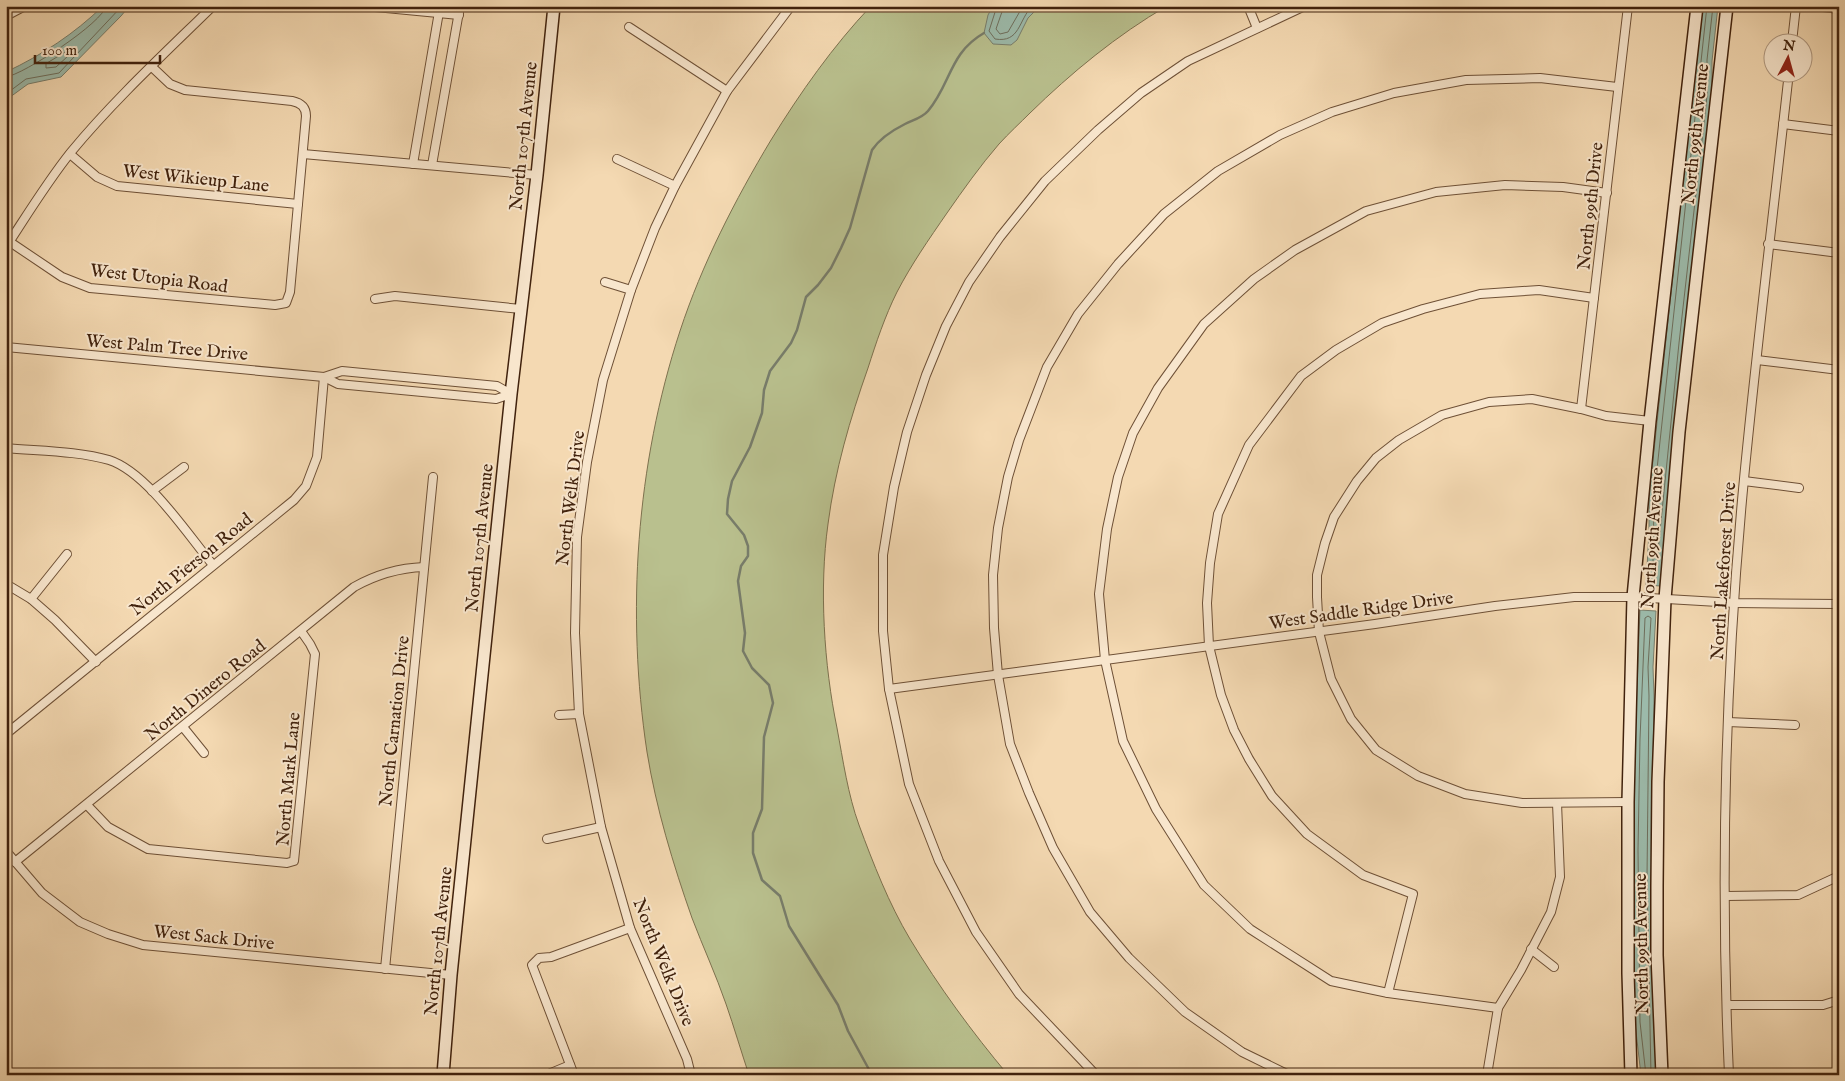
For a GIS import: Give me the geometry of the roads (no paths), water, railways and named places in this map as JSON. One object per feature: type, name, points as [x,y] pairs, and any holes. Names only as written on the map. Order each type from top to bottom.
[{"type":"main road","name":"North 107th Avenue","points":[[443,1075],[511,394],[537,175],[554,6]]},
{"type":"main road","name":"North 99th Avenue","points":[[1631,1075],[1628,973],[1628,802],[1633,597],[1650,421],[1696,6]]},
{"type":"main road","name":"North 99th Avenue","points":[[1662,1075],[1657,955],[1657,886],[1658,782],[1665,599],[1678,442],[1727,6]]},
{"type":"street","points":[[6,16],[25,6]]},
{"type":"street","points":[[365,6],[460,10],[432,166]]},
{"type":"street","name":"North Welk Drive","points":[[691,1075],[687,1059],[630,928],[601,827],[579,714],[575,633],[578,528],[587,462],[603,380],[630,290],[655,228],[674,186],[727,92],[791,6]]},
{"type":"street","points":[[1248,6],[1257,28]]},
{"type":"street","points":[[1096,1075],[1018,994],[976,932],[939,861],[909,784],[889,689],[883,631],[883,555],[894,487],[907,432],[926,375],[946,326],[969,282],[1000,237],[1045,181],[1141,93],[1188,61],[1305,6]]},
{"type":"street","name":"North 99th Drive","points":[[1581,409],[1607,192],[1617,87],[1628,6]]},
{"type":"street","points":[[1793,32],[1796,6]]},
{"type":"street","points":[[1815,6],[1839,9]]},
{"type":"street","points":[[8,245],[70,154],[207,8]]},
{"type":"street","points":[[413,164],[440,10]]},
{"type":"street","points":[[629,27],[727,92]]},
{"type":"street","points":[[152,67],[170,84],[186,90],[292,101],[303,106],[306,113],[298,204]]},
{"type":"street","points":[[1289,1075],[1242,1052],[1185,1012],[1129,958],[1090,912],[1053,848],[1019,768],[1010,744],[998,675],[994,628],[994,575],[998,528],[1008,477],[1020,440],[1047,367],[1078,314],[1118,264],[1164,214],[1218,171],[1280,134],[1332,112],[1394,93],[1466,80],[1540,78],[1617,87]]},
{"type":"street","name":"North Lakeforest Drive","points":[[1729,1075],[1725,790],[1735,603],[1744,481],[1768,244],[1788,82]]},
{"type":"street","points":[[1783,124],[1839,131]]},
{"type":"street","name":"West Wikieup Lane","points":[[70,154],[97,177],[117,186],[298,204]]},
{"type":"street","points":[[303,154],[537,175]]},
{"type":"street","points":[[617,159],[674,186]]},
{"type":"street","points":[[1498,1008],[1388,993],[1331,981],[1250,929],[1204,885],[1156,810],[1123,741],[1105,660],[1099,594],[1107,529],[1118,477],[1133,433],[1154,395],[1204,324],[1254,279],[1295,250],[1366,211],[1436,192],[1506,185],[1563,187],[1607,192]]},
{"type":"street","name":"West Utopia Road","points":[[8,245],[62,277],[90,288],[275,305],[286,303],[290,292],[298,204]]},
{"type":"street","points":[[1768,244],[1839,253]]},
{"type":"street","points":[[605,282],[630,290]]},
{"type":"street","points":[[1388,993],[1413,894],[1363,875],[1307,834],[1272,796],[1234,730],[1222,695],[1209,646],[1207,603],[1210,563],[1218,514],[1249,445],[1301,376],[1336,350],[1382,323],[1423,308],[1480,294],[1539,290],[1594,298]]},
{"type":"street","points":[[375,299],[395,296],[521,309]]},
{"type":"street","name":"West Palm Tree Drive","points":[[6,347],[324,377],[338,384],[496,400],[511,394]]},
{"type":"street","points":[[1757,360],[1839,370]]},
{"type":"street","name":"West Palm Tree Drive","points":[[324,377],[342,371],[496,386],[511,394]]},
{"type":"street","name":"North Pierson Road","points":[[6,734],[294,500],[306,486],[317,457],[324,377]]},
{"type":"street","points":[[1628,802],[1522,803],[1465,794],[1418,776],[1376,750],[1351,719],[1331,680],[1319,632],[1318,575],[1325,543],[1334,517],[1357,481],[1376,458],[1399,440],[1442,415],[1489,402],[1532,399],[1606,416],[1650,421]]},
{"type":"street","points":[[6,448],[93,456],[124,467],[152,491],[213,565]]},
{"type":"street","points":[[152,491],[184,468]]},
{"type":"street","name":"North Carnation Drive","points":[[385,969],[433,477]]},
{"type":"street","points":[[1744,481],[1799,488]]},
{"type":"street","points":[[31,599],[67,554]]},
{"type":"street","name":"North Dinero Road","points":[[16,862],[354,587],[375,576],[394,570],[424,567]]},
{"type":"street","points":[[6,584],[31,599],[55,620],[96,662]]},
{"type":"street","name":"West Saddle Ridge Drive","points":[[889,689],[1319,632],[1495,606],[1574,597],[1633,597],[1735,603],[1839,604]]},
{"type":"street","name":"North Mark Lane","points":[[87,805],[108,827],[148,849],[287,863],[294,861],[296,858],[315,654],[301,631]]},
{"type":"street","points":[[559,715],[579,714]]},
{"type":"street","points":[[1728,722],[1795,726]]},
{"type":"street","points":[[183,727],[204,753]]},
{"type":"street","points":[[1487,1075],[1498,1008],[1551,912],[1560,877],[1557,803]]},
{"type":"street","points":[[546,839],[601,827]]},
{"type":"street","name":"West Sack Drive","points":[[6,850],[42,892],[80,922],[108,934],[143,945],[452,975]]},
{"type":"street","points":[[1726,896],[1798,895],[1839,876]]},
{"type":"street","points":[[574,1075],[532,965],[539,958],[551,957],[630,928]]},
{"type":"street","points":[[1531,949],[1554,967]]},
{"type":"street","points":[[1727,1005],[1823,1005],[1839,1000]]},
{"type":"street","points":[[546,1075],[570,1065]]},
{"type":"water","points":[[103,6],[127,7],[121,16],[61,77],[28,84],[6,100],[6,72],[57,43],[81,26]]},
{"type":"water","points":[[993,6],[1040,6],[1028,18],[1017,40],[1011,45],[993,44],[984,33],[988,15]]},
{"type":"water","points":[[1702,6],[1718,6],[1712,61],[1712,96],[1684,344],[1660,586],[1646,585],[1649,497]]},
{"type":"water","points":[[1640,610],[1656,611],[1653,667],[1653,979],[1656,1075],[1641,1075],[1635,1023],[1633,850]]},
{"type":"waterway","points":[[872,1075],[848,1031],[838,1005],[789,926],[780,896],[762,880],[753,853],[753,833],[762,809],[764,737],[773,703],[769,685],[752,668],[743,651],[745,633],[738,581],[741,566],[748,556],[748,546],[744,535],[727,514],[728,499],[732,481],[750,447],[762,413],[764,390],[770,371],[791,343],[797,330],[806,297],[831,268],[841,248],[850,228],[872,150],[882,138],[928,111],[936,101],[957,59],[972,41],[984,33]]}]
